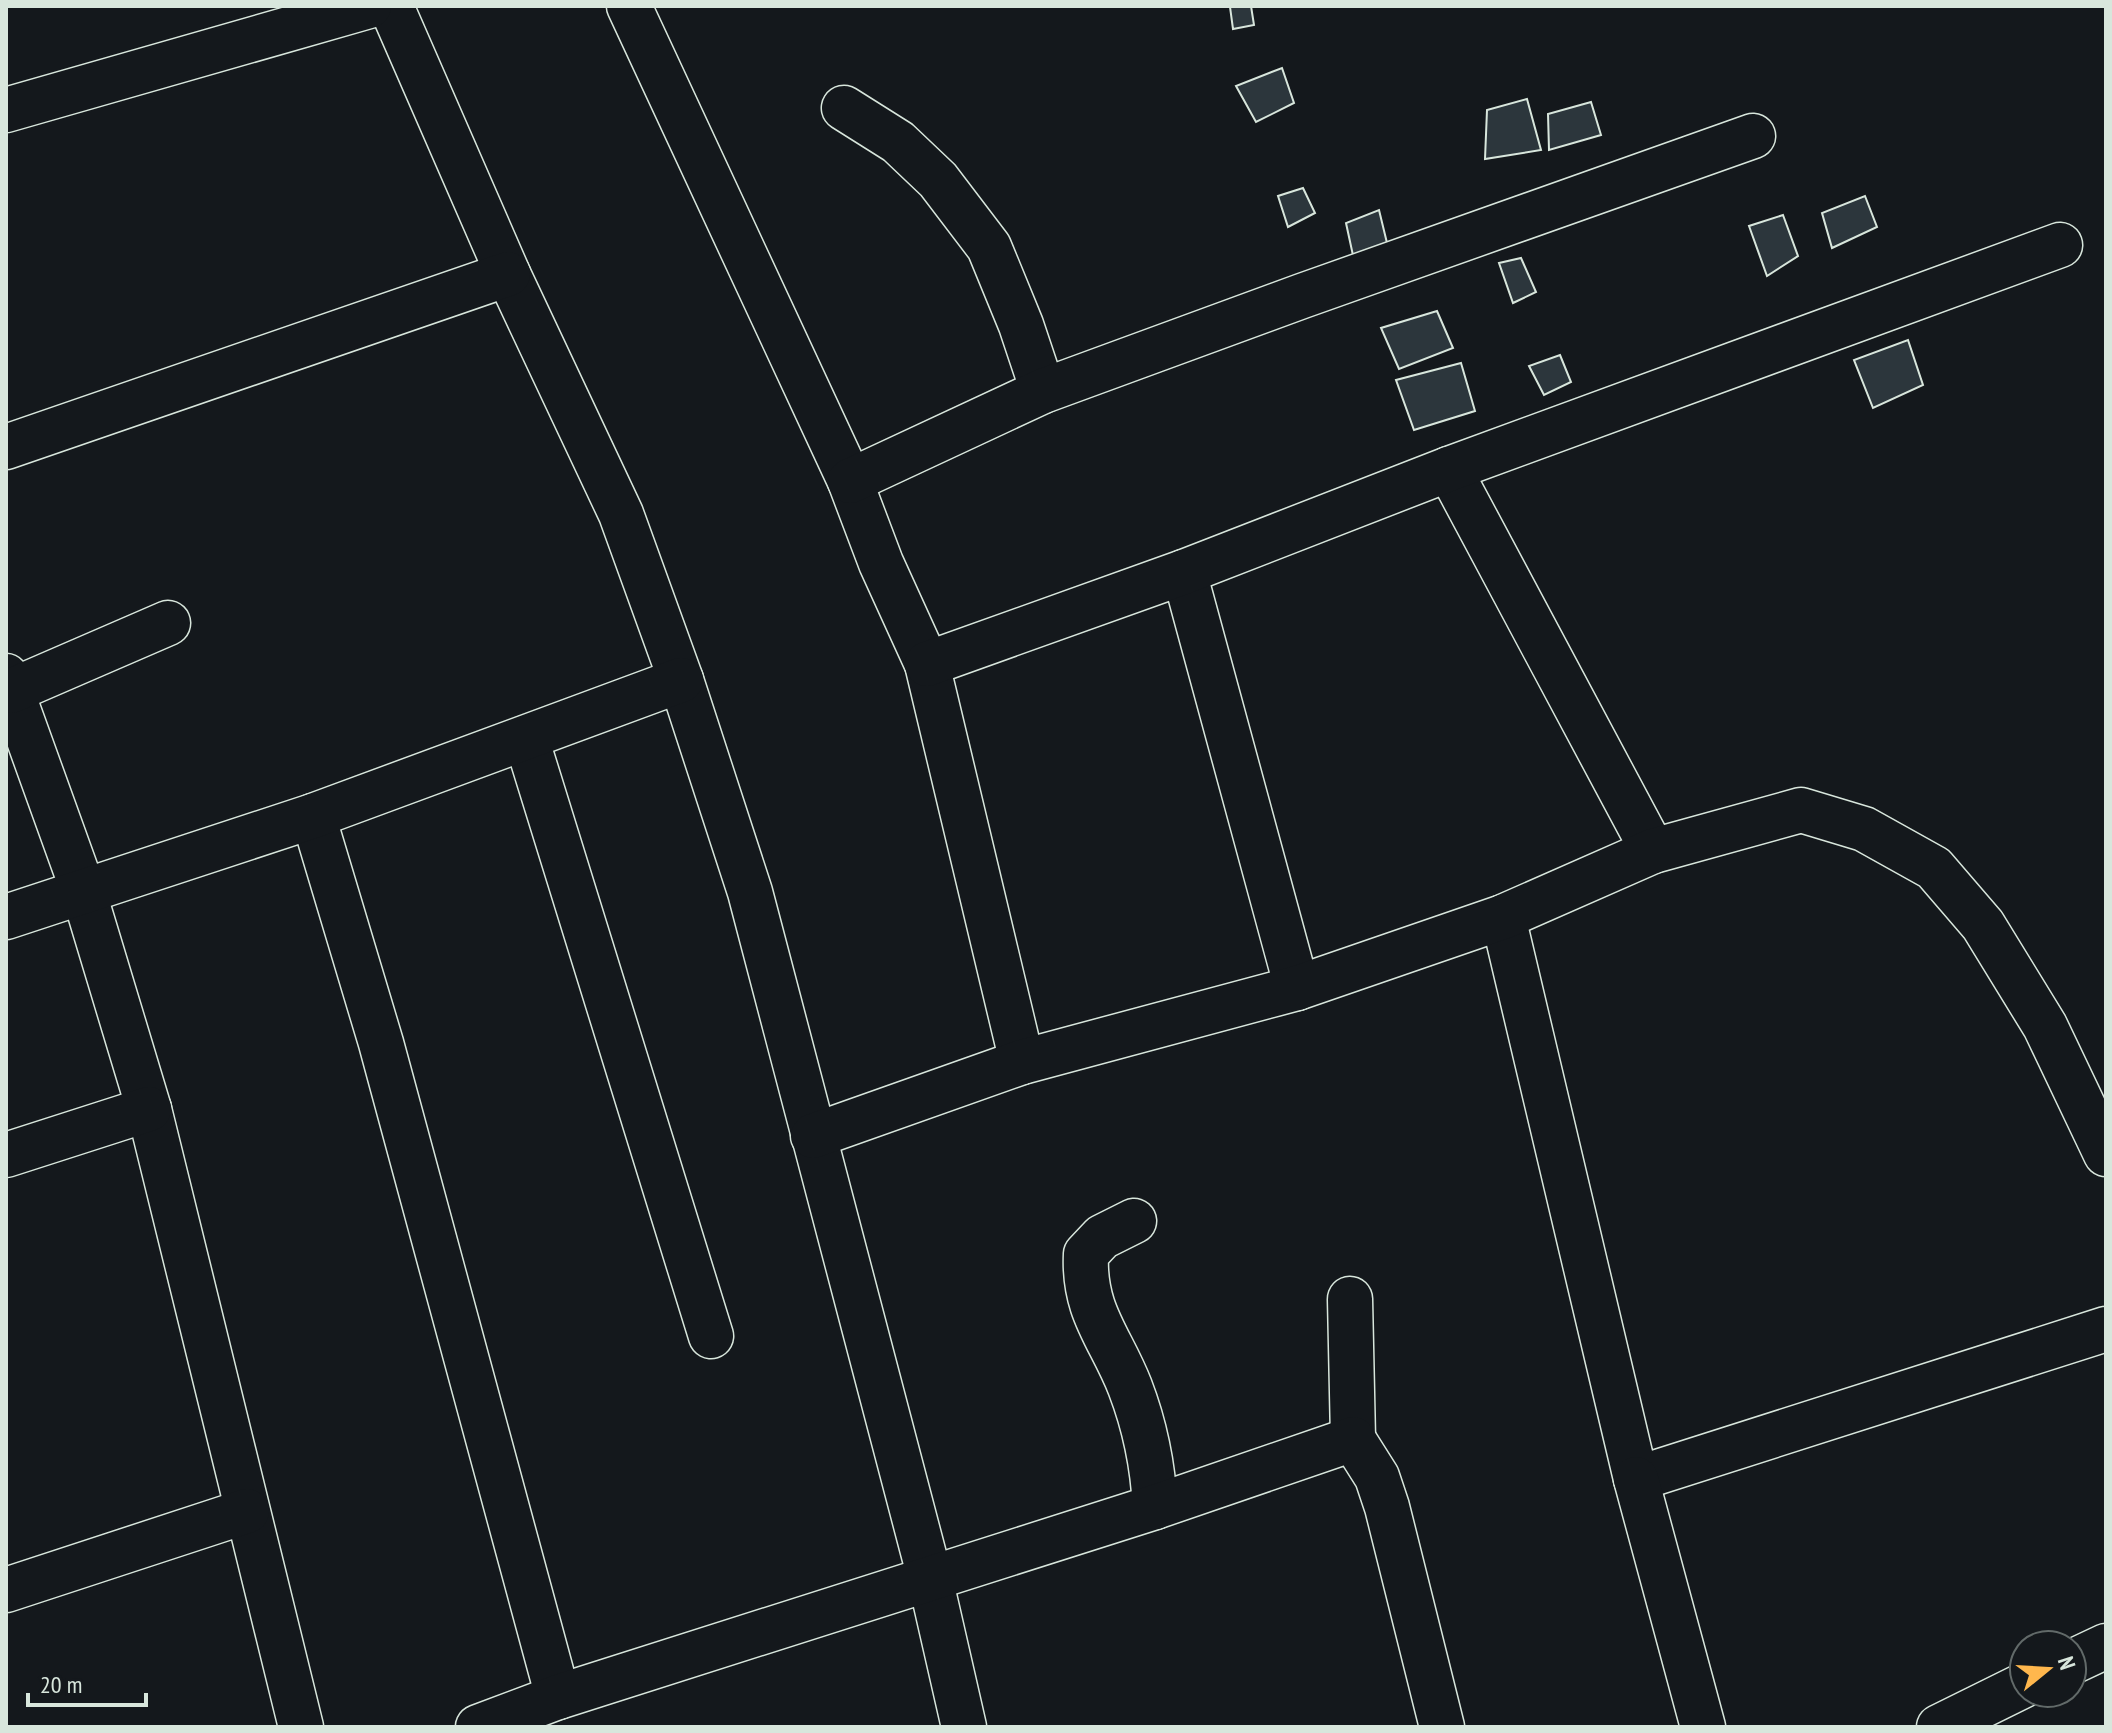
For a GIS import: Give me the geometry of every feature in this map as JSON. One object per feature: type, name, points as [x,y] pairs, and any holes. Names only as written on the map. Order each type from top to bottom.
[{"type":"street","points":[[6,110],[319,12],[369,6]]},
{"type":"street","points":[[391,6],[508,274],[621,514],[681,680],[750,892],[930,1578],[964,1727]]},
{"type":"street","points":[[629,6],[850,481],[881,563],[927,664],[1022,1062]]},
{"type":"street","points":[[844,108],[898,142],[938,180],[989,247],[1021,325],[1043,391]]},
{"type":"street","points":[[850,481],[1043,391],[1753,136]]},
{"type":"street","points":[[927,664],[1184,572],[1449,469],[2060,245]]},
{"type":"street","points":[[6,447],[508,274]]},
{"type":"street","points":[[1449,469],[1653,851]]},
{"type":"street","points":[[1184,572],[1297,988]]},
{"type":"street","points":[[168,623],[8,684],[83,890],[149,1109],[301,1727]]},
{"type":"street","points":[[6,917],[313,816],[681,680]]},
{"type":"street","points":[[526,738],[711,1336]]},
{"type":"street","points":[[813,1136],[1022,1062],[1297,988],[1503,917],[1653,851],[1801,810],[1864,829],[1934,868],[1983,925],[2045,1026],[2106,1154]]},
{"type":"street","points":[[313,816],[381,1043],[558,1697]]},
{"type":"street","points":[[1503,917],[1636,1479],[1703,1727]]},
{"type":"street","points":[[6,1155],[149,1109]]},
{"type":"street","points":[[1134,1221],[1102,1237],[1086,1254],[1085,1275],[1098,1325],[1130,1385],[1146,1438],[1155,1507]]},
{"type":"street","points":[[1350,1299],[1353,1439],[1377,1477],[1387,1507],[1442,1727]]},
{"type":"street","points":[[1636,1479],[2106,1329]]},
{"type":"street","points":[[478,1727],[558,1697],[1155,1507],[1353,1439]]},
{"type":"street","points":[[6,1590],[247,1511]]},
{"type":"street","points":[[1939,1727],[2008,1693]]},
{"type":"building","points":[[1251,6],[1254,25],[1233,29],[1230,7]]},
{"type":"building","points":[[1282,68],[1294,103],[1256,122],[1236,86]]},
{"type":"building","points":[[1527,99],[1541,150],[1485,159],[1487,110]]},
{"type":"building","points":[[1591,102],[1601,135],[1549,150],[1548,114]]},
{"type":"building","points":[[1303,188],[1315,213],[1288,227],[1278,196]]},
{"type":"building","points":[[1865,196],[1877,227],[1832,248],[1822,213]]},
{"type":"building","points":[[1379,210],[1387,243],[1354,260],[1346,223]]},
{"type":"building","points":[[1783,215],[1798,256],[1767,276],[1749,226]]},
{"type":"building","points":[[1521,258],[1536,292],[1513,303],[1499,263]]},
{"type":"building","points":[[1437,311],[1453,348],[1399,369],[1381,328]]},
{"type":"building","points":[[1908,340],[1923,385],[1873,408],[1854,360]]},
{"type":"building","points":[[1560,355],[1571,382],[1544,395],[1529,366]]},
{"type":"building","points":[[1461,363],[1475,411],[1414,430],[1396,380]]}]
